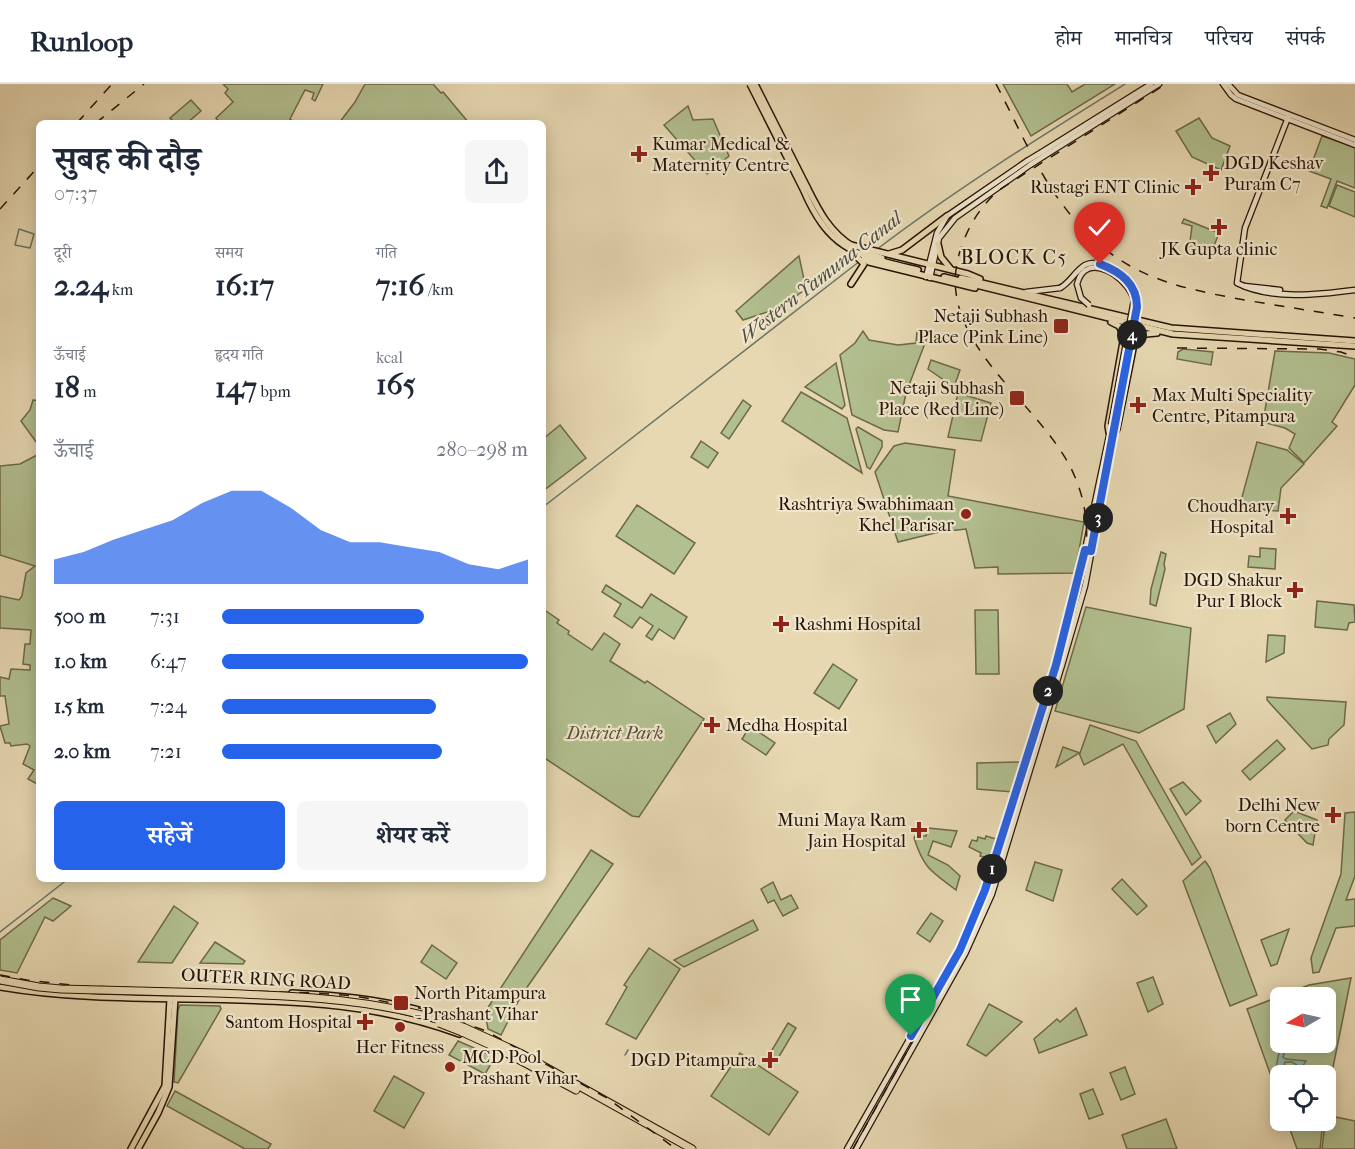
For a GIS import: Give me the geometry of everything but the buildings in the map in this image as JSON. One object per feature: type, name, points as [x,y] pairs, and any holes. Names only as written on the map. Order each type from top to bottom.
[{"type":"highway","name":"OUTER RING ROAD","points":[[0,979],[54,988],[296,995],[367,1002],[412,1012],[462,1030],[520,1057],[692,1149]]},
{"type":"highway","name":"OUTER RING ROAD","points":[[0,986],[60,993],[295,999],[346,1004],[412,1015],[462,1030]]},
{"type":"highway","name":"OUTER RING ROAD","points":[[520,1057],[684,1149]]},
{"type":"main road","points":[[753,84],[805,188],[818,222],[832,236],[866,256],[918,269]]},
{"type":"main road","points":[[866,256],[902,250],[1136,96],[1150,84]]},
{"type":"main road","points":[[931,265],[954,210],[1027,160],[1159,84]]},
{"type":"main road","points":[[1223,84],[1236,99],[1355,140]]},
{"type":"main road","points":[[1228,84],[1238,95],[1355,145]]},
{"type":"main road","points":[[1289,117],[1245,228],[1237,283],[1307,295],[1355,289]]},
{"type":"main road","points":[[928,278],[938,232],[950,218]]},
{"type":"main road","points":[[938,244],[944,263],[954,271]]},
{"type":"main road","points":[[885,254],[968,274],[993,287]]},
{"type":"main road","points":[[866,256],[869,262],[928,278],[967,287],[993,287],[1024,292],[1171,328],[1355,341]]},
{"type":"main road","points":[[851,284],[864,266],[866,256]]},
{"type":"main road","points":[[1024,292],[1060,288],[1083,267],[1094,263],[1103,265],[1123,277],[1133,287],[1137,307],[1113,425]]},
{"type":"main road","points":[[847,1149],[949,969],[978,909],[1085,586],[1088,551],[1112,433],[1134,300],[1125,282],[1101,269],[1091,268],[1083,272],[1077,284],[1078,294],[1096,310]]},
{"type":"main road","points":[[944,275],[1170,334]]},
{"type":"main road","points":[[1103,317],[1119,326],[1124,336],[1108,426],[1112,433]]},
{"type":"main road","points":[[1112,433],[1117,429],[1133,349],[1136,339],[1141,336],[1154,333],[1355,346]]},
{"type":"main road","points":[[1123,347],[1133,349]]},
{"type":"main road","points":[[856,1149],[965,954],[986,908],[1013,828],[1064,649]]},
{"type":"main road","name":"OUTER RING ROAD","points":[[0,979],[47,986],[333,996],[393,1003],[429,1012],[477,1030],[516,1049],[520,1057]]},
{"type":"main road","name":"OUTER RING ROAD","points":[[0,986],[36,993],[332,1006],[391,1014],[458,1034],[520,1057]]},
{"type":"main road","points":[[120,998],[124,988]]},
{"type":"main road","points":[[221,991],[221,1000]]},
{"type":"main road","points":[[332,1006],[333,996]]},
{"type":"main road","points":[[138,1149],[169,1087],[172,999]]},
{"type":"main road","points":[[391,1014],[393,1003]]},
{"type":"main road","points":[[132,1149],[165,1086],[169,1056]]},
{"type":"green space","points":[[223,84],[323,84],[315,101],[312,99],[314,93],[305,90],[292,120],[218,120],[216,118],[233,102],[225,93],[228,89]]},
{"type":"green space","points":[[365,84],[433,84],[441,93],[443,92],[466,120],[341,120]]},
{"type":"green space","points":[[1003,84],[1067,84],[1072,92],[1085,84],[1115,84],[1031,136]]},
{"type":"green space","points":[[191,100],[201,111],[190,120],[170,118]]},
{"type":"green space","points":[[688,106],[693,120],[713,119],[729,156],[707,174],[664,125]]},
{"type":"green space","points":[[1199,118],[1212,138],[1230,146],[1221,170],[1192,157],[1176,131]]},
{"type":"green space","points":[[1322,136],[1355,147],[1355,188],[1337,181],[1327,208],[1321,206],[1331,179],[1309,171]]},
{"type":"green space","points":[[1337,185],[1355,192],[1355,217],[1329,206]]},
{"type":"green space","points":[[1184,219],[1219,233],[1214,246],[1209,245],[1205,255],[1189,249],[1192,226],[1182,223]]},
{"type":"green space","points":[[799,256],[806,289],[779,308],[743,320],[736,311]]},
{"type":"green space","points":[[930,330],[906,393],[898,432],[884,430],[852,415],[840,355],[855,343],[863,331],[869,340],[898,345],[916,343],[917,331]]},
{"type":"green space","points":[[1183,349],[1213,352],[1211,365],[1177,359],[1178,352]]},
{"type":"green space","points":[[1275,351],[1329,353],[1355,359],[1355,385],[1332,422],[1337,426],[1304,463],[1289,448],[1295,434],[1285,428],[1263,422]]},
{"type":"green space","points":[[931,360],[960,370],[954,387],[928,369]]},
{"type":"green space","points":[[836,363],[845,405],[842,409],[805,387]]},
{"type":"green space","points":[[801,392],[847,418],[862,473],[782,421]]},
{"type":"green space","points":[[958,393],[991,403],[981,441],[948,437]]},
{"type":"green space","points":[[33,400],[36,400],[36,442],[21,421],[30,410]]},
{"type":"green space","points":[[743,400],[751,406],[729,439],[721,433]]},
{"type":"green space","points":[[560,425],[586,458],[546,489],[546,437]]},
{"type":"green space","points":[[858,427],[882,441],[882,447],[870,469],[867,467],[856,429]]},
{"type":"green space","points":[[701,441],[718,453],[708,468],[691,457]]},
{"type":"green space","points":[[1257,442],[1287,450],[1304,464],[1281,488],[1278,511],[1239,508]]},
{"type":"green space","name":"Rashtriya Swabhimaan Khel Parisar","points":[[905,443],[955,450],[948,496],[1084,522],[1075,573],[998,574],[998,567],[975,568],[966,529],[939,532],[898,542],[875,472],[894,446]]},
{"type":"green space","points":[[36,456],[36,783],[28,779],[34,770],[23,764],[30,746],[27,744],[11,746],[10,743],[5,743],[0,726],[9,724],[5,696],[0,696],[0,677],[9,679],[11,669],[30,670],[30,665],[23,664],[25,644],[30,644],[31,630],[0,628],[0,596],[19,600],[22,596],[26,573],[35,566],[0,555],[0,466],[20,464]]},
{"type":"green space","points":[[637,505],[695,543],[674,574],[616,536]]},
{"type":"green space","points":[[1260,548],[1276,549],[1275,569],[1248,567],[1249,556],[1260,557]]},
{"type":"green space","points":[[1161,552],[1166,554],[1165,569],[1156,606],[1150,604],[1151,589]]},
{"type":"green space","points":[[606,585],[642,608],[651,594],[687,617],[674,639],[659,629],[652,640],[646,636],[653,626],[640,617],[632,628],[614,616],[621,604],[602,592]]},
{"type":"green space","points":[[1317,601],[1354,605],[1355,622],[1349,623],[1347,630],[1315,627]]},
{"type":"green space","points":[[1086,607],[1191,628],[1184,709],[1139,733],[1055,711]]},
{"type":"green space","points":[[975,610],[998,610],[999,674],[976,674]]},
{"type":"green space","name":"District Park","points":[[546,611],[559,620],[557,623],[569,631],[568,634],[592,650],[604,633],[620,644],[610,661],[645,683],[647,681],[704,719],[639,817],[632,816],[546,759]]},
{"type":"green space","points":[[1268,635],[1285,636],[1284,653],[1266,662]]},
{"type":"green space","points":[[833,664],[857,680],[839,709],[814,693]]},
{"type":"green space","points":[[1267,697],[1346,702],[1344,725],[1329,739],[1328,745],[1312,749],[1267,700]]},
{"type":"green space","points":[[1230,713],[1236,724],[1216,743],[1207,726]]},
{"type":"green space","points":[[1090,725],[1136,741],[1201,857],[1192,865],[1123,744],[1084,765],[1079,753],[1056,767],[1063,747],[1080,753]]},
{"type":"green space","points":[[750,726],[775,743],[766,755],[742,739]]},
{"type":"green space","points":[[1277,740],[1285,749],[1250,780],[1242,771]]},
{"type":"green space","points":[[1022,762],[1013,792],[977,789],[977,763]]},
{"type":"green space","points":[[1183,782],[1201,801],[1186,815],[1170,789]]},
{"type":"green space","points":[[1294,811],[1317,820],[1313,845],[1307,843],[1285,820]]},
{"type":"green space","points":[[1355,812],[1355,876],[1346,900],[1355,899],[1355,926],[1336,928],[1319,972],[1313,973],[1311,958],[1341,874],[1345,813]]},
{"type":"green space","points":[[928,828],[957,831],[951,847],[933,841],[928,855],[948,865],[960,876],[956,890],[934,873],[921,857],[914,838],[915,836],[926,836]]},
{"type":"green space","points":[[986,836],[996,839],[991,859],[980,856],[981,853],[969,847],[972,840],[977,841],[978,837],[985,839]]},
{"type":"green space","points":[[591,850],[613,864],[521,996],[501,1035],[488,1029],[485,1012]]},
{"type":"green space","points":[[1205,861],[1210,868],[1257,995],[1230,1006],[1183,881]]},
{"type":"green space","points":[[1035,862],[1062,870],[1053,901],[1026,890]]},
{"type":"green space","points":[[1122,879],[1147,906],[1137,915],[1112,889]]},
{"type":"green space","points":[[773,882],[781,900],[791,895],[798,908],[783,916],[774,900],[768,903],[761,889]]},
{"type":"green space","points":[[53,898],[71,906],[53,921],[45,917],[17,973],[0,970],[0,940]]},
{"type":"green space","points":[[174,906],[198,923],[172,963],[138,962]]},
{"type":"green space","points":[[931,913],[943,921],[930,942],[917,933]]},
{"type":"green space","points":[[753,920],[758,930],[684,967],[674,960]]},
{"type":"green space","points":[[1289,929],[1277,964],[1271,966],[1261,940]]},
{"type":"green space","points":[[215,942],[245,961],[243,964],[200,963]]},
{"type":"green space","points":[[432,945],[457,963],[446,979],[421,962]]},
{"type":"green space","points":[[649,948],[680,969],[636,1039],[606,1024],[627,987],[624,985]]},
{"type":"green space","points":[[1153,977],[1163,1004],[1148,1012],[1137,983]]},
{"type":"green space","points":[[1351,978],[1336,1052],[1336,987],[1304,987]]},
{"type":"green space","points":[[1270,1000],[1270,1053],[1336,1053],[1333,1065],[1270,1065],[1270,1073],[1247,1009]]},
{"type":"green space","points":[[989,1004],[1022,1022],[986,1056],[967,1045]]},
{"type":"green space","points":[[180,1005],[220,1006],[221,1009],[178,1083],[174,1082]]},
{"type":"green space","points":[[1076,1008],[1087,1035],[1039,1053],[1034,1039],[1057,1019],[1060,1022]]},
{"type":"green space","points":[[788,1023],[796,1028],[777,1060],[769,1055]]},
{"type":"green space","points":[[458,1041],[495,1057],[485,1074],[449,1055]]},
{"type":"green space","points":[[740,1053],[798,1092],[769,1135],[711,1096]]},
{"type":"green space","points":[[1125,1067],[1135,1094],[1121,1100],[1110,1073]]},
{"type":"green space","points":[[394,1076],[424,1093],[404,1128],[374,1111]]},
{"type":"green space","points":[[1093,1089],[1103,1114],[1089,1119],[1080,1094]]},
{"type":"green space","points":[[175,1091],[271,1144],[268,1149],[245,1149],[167,1106]]},
{"type":"green space","points":[[1336,1117],[1355,1121],[1355,1149],[1322,1149],[1324,1131],[1336,1131]]},
{"type":"green space","points":[[1166,1119],[1177,1149],[1127,1149],[1122,1135]]},
{"type":"green space","points":[[1291,1131],[1322,1131],[1320,1149],[1297,1149]]},
{"type":"shaded area","points":[[1279,1053],[1284,1053],[1283,1057],[1286,1059],[1306,1061],[1304,1065],[1285,1062],[1284,1065],[1276,1065]]},
{"type":"waterway","name":"Western Yamuna Canal","points":[[876,250],[968,185],[1125,84]]},
{"type":"waterway","points":[[19,229],[34,234],[30,248],[15,245],[19,229]]},
{"type":"waterway","name":"Western Yamuna Canal","points":[[546,505],[860,261]]},
{"type":"waterway","name":"Western Yamuna Canal","points":[[0,932],[64,882]]},
{"type":"waterway","points":[[625,1055],[628,1050]]},
{"type":"tunnel","points":[[918,270],[944,277]]},
{"type":"railway","points":[[80,120],[112,84]]},
{"type":"railway","points":[[100,120],[144,84]]},
{"type":"railway","points":[[996,84],[1057,197],[1077,223],[1119,259],[1166,282],[1192,289],[1355,318]]},
{"type":"railway","points":[[853,1149],[962,952],[979,915],[994,874],[1071,625],[1084,570],[1087,532],[1081,495],[1075,477],[1060,450],[1040,423],[975,344],[961,315],[955,284],[960,251],[975,217],[999,190],[1166,84]]},
{"type":"railway","points":[[0,209],[36,169]]},
{"type":"railway","points":[[1177,348],[1319,349],[1341,352],[1355,357]]},
{"type":"railway","points":[[0,975],[80,986],[355,996],[425,1009],[486,1031],[607,1098],[676,1149]]},
{"type":"place","name":"Kumar Medical & Maternity Centre","points":[[639,154]]},
{"type":"place","name":"DGD Keshav Puram C7","points":[[1211,173]]},
{"type":"place","name":"Rustagi ENT Clinic","points":[[1193,187]]},
{"type":"place","name":"JK Gupta clinic","points":[[1219,227]]},
{"type":"place","name":"Netaji Subhash Place (Pink Line)","points":[[1061,326]]},
{"type":"place","name":"Netaji Subhash Place (Red Line)","points":[[1017,398]]},
{"type":"place","name":"Max Multi Speciality Centre, Pitampura","points":[[1138,405]]},
{"type":"place","name":"Rashtriya Swabhimaan Khel Parisar","points":[[966,514]]},
{"type":"place","name":"Choudhary Hospital","points":[[1288,516]]},
{"type":"place","name":"DGD Shakur Pur I Block","points":[[1295,590]]},
{"type":"place","name":"Rashmi Hospital","points":[[781,624]]},
{"type":"place","name":"Medha Hospital","points":[[712,725]]},
{"type":"place","name":"Delhi New born Centre","points":[[1333,815]]},
{"type":"place","name":"Muni Maya Ram Jain Hospital","points":[[919,830]]},
{"type":"place","name":"North Pitampura - Prashant Vihar","points":[[401,1003]]},
{"type":"place","name":"Santom Hospital","points":[[365,1022]]},
{"type":"place","name":"Her Fitness","points":[[400,1027]]},
{"type":"place","name":"DGD Pitampura","points":[[770,1060]]},
{"type":"place","name":"MCD Pool Prashant Vihar","points":[[450,1067]]},
{"type":"district","name":"BLOCK C5","points":[[1014,257]]},
{"type":"route","points":[[911,1036],[960,950],[985,890],[1056,665],[1085,550],[1091,551],[1137,307],[1136,293],[1129,281],[1111,268],[1100,264]]}]
